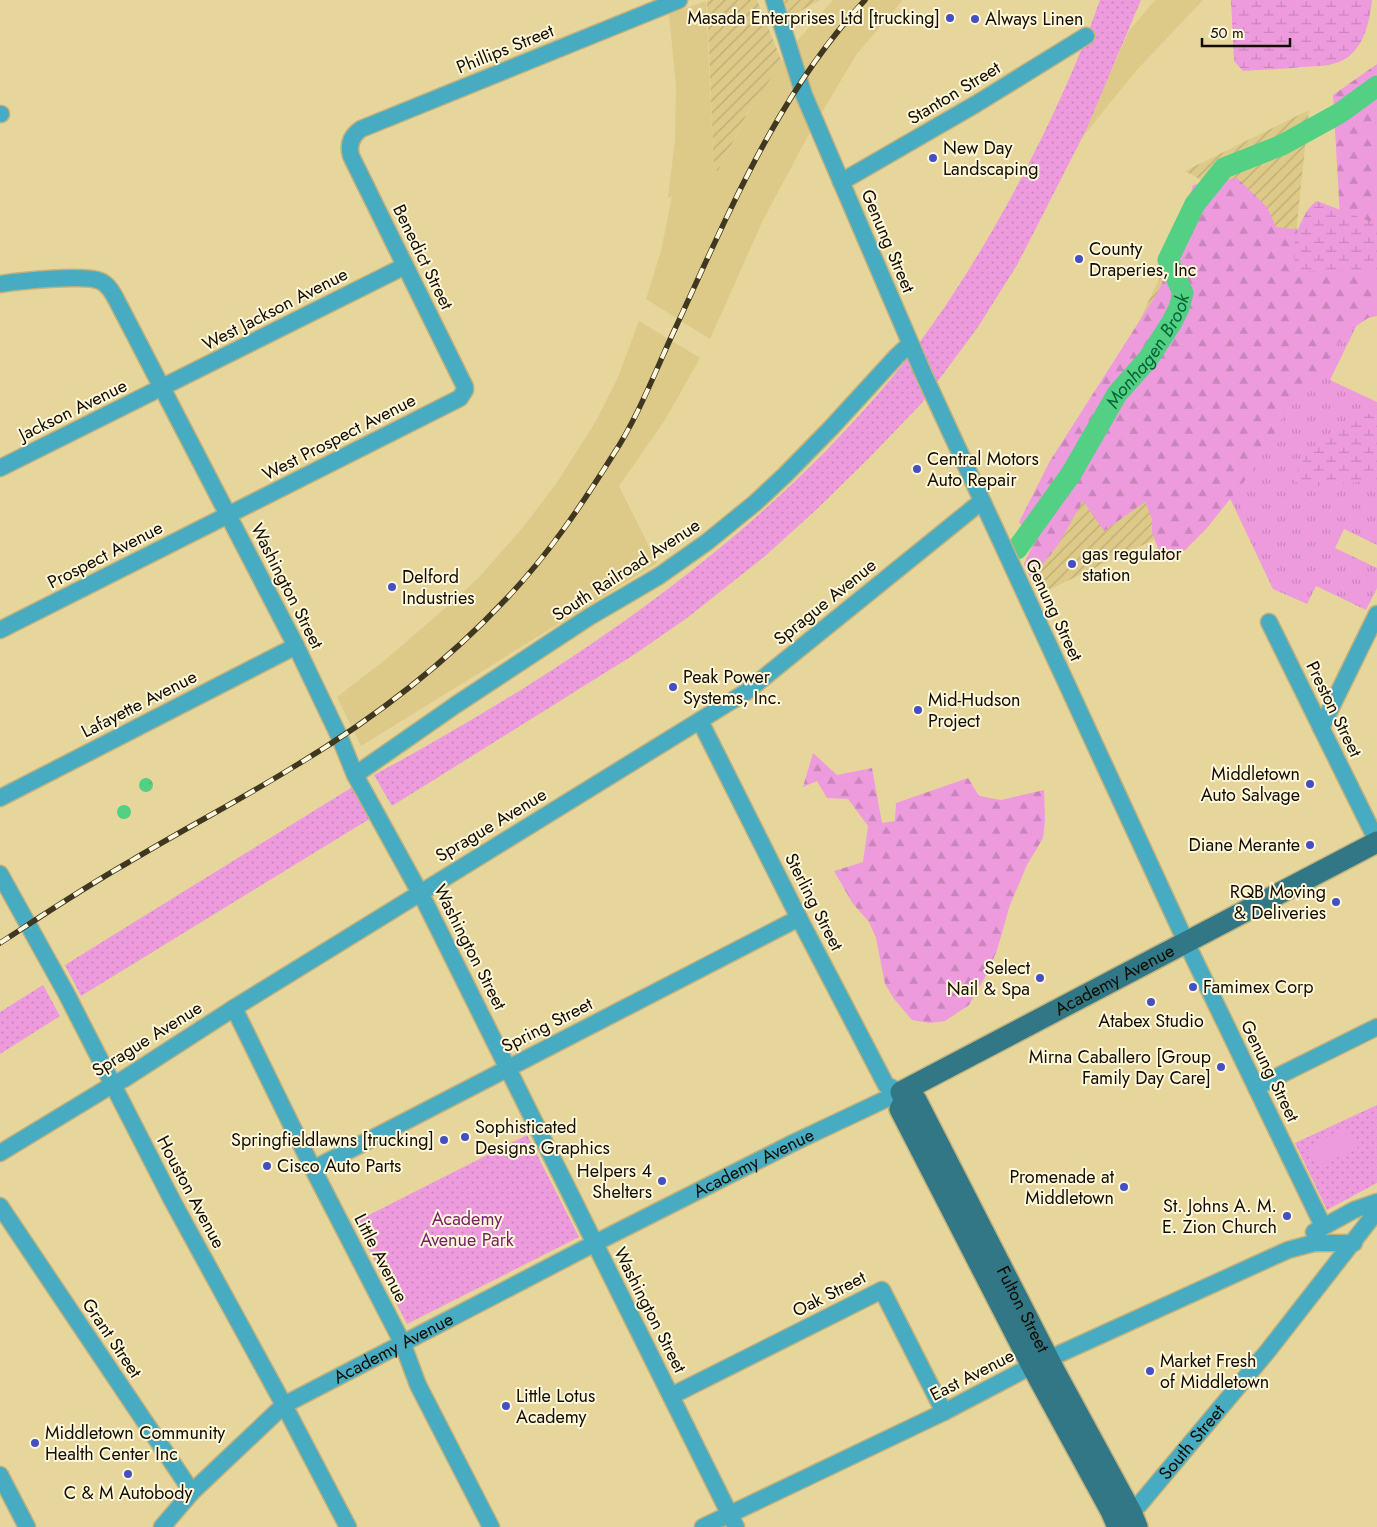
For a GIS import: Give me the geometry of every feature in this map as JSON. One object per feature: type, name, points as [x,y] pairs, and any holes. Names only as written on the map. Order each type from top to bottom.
[{"type":"main road","name":"Academy Avenue","points":[[903,1096],[1186,942],[1377,842]]},
{"type":"main road","name":"Fulton Street","points":[[903,1096],[916,1100],[1040,1363],[1123,1523]]},
{"type":"street","name":"Phillips Street","points":[[351,141],[361,129],[679,0]]},
{"type":"street","name":"Genung Street","points":[[774,0],[804,94],[910,344],[1186,942],[1323,1226]]},
{"type":"street","name":"Stanton Street","points":[[841,182],[976,104],[1086,36]]},
{"type":"street","name":"Benedict Street","points":[[351,141],[349,146],[351,156],[465,390]]},
{"type":"street","name":"West Jackson Avenue","points":[[163,388],[405,266]]},
{"type":"street","points":[[0,284],[28,280],[86,278],[101,281],[117,301],[163,388]]},
{"type":"street","name":"South Railroad Avenue","points":[[355,775],[473,693],[589,617],[659,576],[713,538],[785,475],[910,344]]},
{"type":"street","name":"Jackson Avenue","points":[[0,468],[163,388]]},
{"type":"street","name":"Washington Street","points":[[163,388],[227,516],[296,646],[340,738],[355,775],[420,892],[732,1521]]},
{"type":"street","name":"West Prospect Avenue","points":[[227,516],[456,401],[463,396],[465,390]]},
{"type":"street","name":"Sprague Avenue","points":[[0,1153],[124,1079],[420,892],[746,692],[982,501]]},
{"type":"street","name":"Prospect Avenue","points":[[0,630],[227,516]]},
{"type":"street","points":[[1321,728],[1377,614]]},
{"type":"street","name":"Preston Street","points":[[1269,622],[1377,842]]},
{"type":"street","name":"Lafayette Avenue","points":[[0,798],[296,646]]},
{"type":"street","name":"Sterling Street","points":[[700,721],[886,1085],[903,1096]]},
{"type":"street","name":"Houston Avenue","points":[[0,874],[66,993],[173,1202],[348,1527]]},
{"type":"street","name":"Spring Street","points":[[313,1169],[799,918]]},
{"type":"street","name":"Little Avenue","points":[[234,1008],[313,1169],[402,1342],[418,1385],[491,1527]]},
{"type":"street","points":[[1256,1087],[1377,1026]]},
{"type":"street","name":"Academy Avenue","points":[[162,1527],[192,1492],[284,1405],[402,1342],[796,1142],[903,1096]]},
{"type":"street","name":"East Avenue","points":[[1288,1250],[1323,1226],[1354,1210],[1377,1202]]},
{"type":"street","name":"Grant Street","points":[[0,1206],[192,1492]]},
{"type":"street","name":"South Street","points":[[1123,1523],[1262,1358],[1377,1212]]},
{"type":"street","name":"East Avenue","points":[[703,1527],[732,1521],[1040,1363],[1288,1250],[1314,1243],[1354,1243]]},
{"type":"street","name":"Oak Street","points":[[671,1396],[882,1290],[944,1412]]},
{"type":"street","points":[[0,1475],[26,1527]]},
{"type":"shaded area","points":[[757,0],[782,62],[748,112],[718,171],[714,170],[707,1]]},
{"type":"shaded area","points":[[784,0],[820,0],[790,17]]},
{"type":"shaded area","points":[[833,0],[903,0],[856,55],[808,136],[763,220],[710,339],[646,299],[661,251],[672,196],[668,198],[675,140],[676,87],[669,14],[706,1],[714,170],[718,171],[748,113],[772,75],[798,40]]},
{"type":"shaded area","points":[[1155,0],[1203,0],[1135,72],[1081,139],[1129,31]]},
{"type":"shaded area","points":[[1309,110],[1286,328],[1208,514],[1038,595],[1024,564],[1205,182],[1185,171]]},
{"type":"shaded area","points":[[639,321],[700,358],[665,420],[619,486],[657,563],[361,746],[337,697],[385,660],[457,598],[481,575],[524,526],[558,481],[596,421],[618,377]]},
{"type":"green space","points":[[1100,0],[1141,0],[1087,128],[1017,265],[978,327],[921,404],[816,510],[764,557],[687,618],[635,654],[392,806],[374,775],[443,737],[511,696],[578,653],[644,607],[768,507],[825,452],[878,394],[935,321],[969,270],[1000,217],[1050,120],[1082,49]]},
{"type":"green space","points":[[1231,0],[1372,0],[1364,36],[1354,52],[1347,58],[1325,66],[1243,71],[1234,61]]},
{"type":"green space","points":[[1377,64],[1377,316],[1368,318],[1349,331],[1334,348],[1322,370],[1309,375],[1297,390],[1270,443],[1250,474],[1207,528],[1182,553],[1161,557],[1152,532],[1152,519],[1145,502],[1104,531],[1083,501],[1058,545],[1031,579],[1024,564],[1042,526],[1028,534],[1019,522],[1050,461],[1158,292],[1176,251],[1193,185],[1237,178],[1267,207],[1276,227],[1341,235],[1333,95]]},
{"type":"green space","points":[[1317,201],[1377,224],[1377,274],[1371,272],[1304,271],[1298,265],[1294,252],[1296,235],[1307,211]]},
{"type":"green space","points":[[1368,302],[1330,380],[1377,402],[1377,545],[1344,529],[1335,548],[1377,568],[1377,588],[1366,610],[1316,586],[1307,604],[1273,589],[1191,416]]},
{"type":"green space","points":[[1377,409],[1377,480],[1301,488],[1293,478],[1309,450]]},
{"type":"green space","points":[[813,753],[837,775],[872,768],[882,823],[895,821],[896,803],[968,778],[979,796],[1001,800],[1044,790],[1045,821],[1043,838],[1027,865],[1010,905],[997,950],[988,972],[969,1005],[945,1021],[930,1023],[912,1020],[894,999],[885,984],[876,938],[869,922],[853,904],[834,871],[863,862],[868,826],[848,799],[827,798],[817,781],[803,787]]},
{"type":"green space","points":[[354,786],[371,818],[81,996],[65,965]]},
{"type":"green space","points":[[43,985],[60,1016],[0,1054],[0,1012]]},
{"type":"green space","points":[[1377,1105],[1377,1183],[1327,1210],[1295,1143]]},
{"type":"green space","points":[[1349,1128],[1358,1148],[1317,1166],[1308,1146]]},
{"type":"green space","name":"Academy Avenue Park","points":[[527,1135],[579,1237],[407,1324],[355,1222]]},
{"type":"water","points":[[143,778],[149,778],[153,785],[149,792],[143,792],[139,788],[139,782]]},
{"type":"water","points":[[121,805],[127,805],[131,812],[127,819],[121,819],[117,815],[117,809]]},
{"type":"waterway","name":"Monhagen Brook","points":[[1017,549],[1071,474],[1117,394],[1148,359],[1172,322],[1179,308],[1183,293],[1168,260],[1195,204],[1224,168],[1282,145],[1340,113],[1377,86]]},
{"type":"railway","points":[[0,943],[96,881],[274,779],[352,730],[407,690],[459,646],[522,582],[563,530],[622,440],[638,410],[735,200],[780,115],[834,36],[865,0]]},
{"type":"place","name":"Masada Enterprises Ltd [trucking]","points":[[950,18]]},
{"type":"place","name":"Always Linen","points":[[975,19]]},
{"type":"place","name":"New Day Landscaping","points":[[933,158]]},
{"type":"place","name":"County Draperies, Inc","points":[[1079,259]]},
{"type":"place","name":"Central Motors Auto Repair","points":[[917,469]]},
{"type":"place","name":"gas regulator station","points":[[1072,564]]},
{"type":"place","name":"Delford Industries","points":[[392,587]]},
{"type":"place","name":"Peak Power Systems, Inc.","points":[[673,687]]},
{"type":"place","name":"Mid-Hudson Project","points":[[918,710]]},
{"type":"place","name":"Middletown Auto Salvage","points":[[1310,784]]},
{"type":"place","name":"Diane Merante","points":[[1310,845]]},
{"type":"place","name":"RQB Moving & Deliveries","points":[[1336,902]]},
{"type":"place","name":"Select Nail & Spa","points":[[1040,978]]},
{"type":"place","name":"Famimex Corp","points":[[1193,987]]},
{"type":"place","name":"Atabex Studio","points":[[1151,1002]]},
{"type":"place","name":"Mirna Caballero [Group Family Day Care]","points":[[1221,1067]]},
{"type":"place","name":"Sophisticated Designs Graphics","points":[[465,1137]]},
{"type":"place","name":"Springfieldlawns [trucking]","points":[[444,1140]]},
{"type":"place","name":"Cisco Auto Parts","points":[[267,1166]]},
{"type":"place","name":"Helpers 4 Shelters","points":[[662,1181]]},
{"type":"place","name":"Promenade at Middletown","points":[[1124,1187]]},
{"type":"place","name":"St. Johns A. M. E. Zion Church","points":[[1287,1216]]},
{"type":"place","name":"Market Fresh of Middletown","points":[[1150,1371]]},
{"type":"place","name":"Little Lotus Academy","points":[[506,1406]]},
{"type":"place","name":"Middletown Community Health Center Inc","points":[[35,1443]]},
{"type":"place","name":"C & M Autobody","points":[[128,1474]]}]
